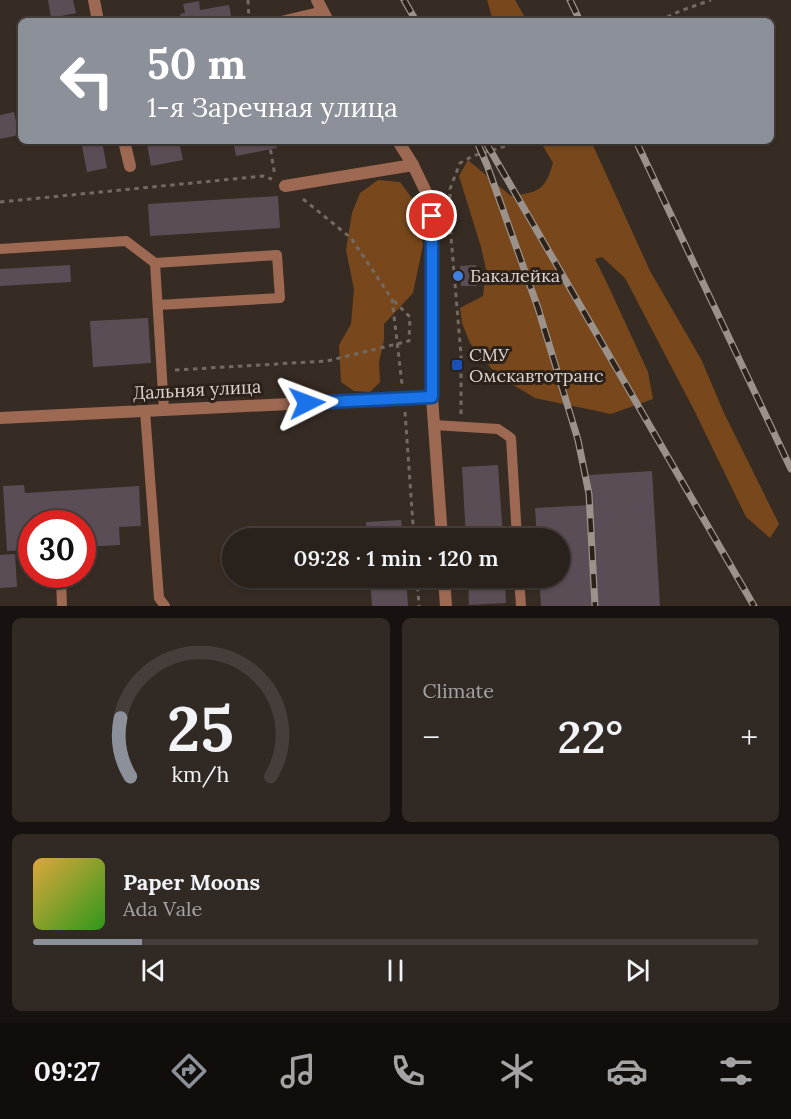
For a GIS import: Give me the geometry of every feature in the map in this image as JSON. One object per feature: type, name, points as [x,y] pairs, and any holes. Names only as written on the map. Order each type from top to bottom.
[{"type":"street","points":[[94,0],[97,18]]},
{"type":"street","points":[[125,144],[130,166]]},
{"type":"street","points":[[400,144],[427,194],[432,216],[432,397],[441,528]]},
{"type":"street","points":[[285,186],[413,165]]},
{"type":"street","name":"Дальняя улица","points":[[0,418],[432,397]]},
{"type":"street","points":[[445,588],[446,606]]},
{"type":"lane","points":[[294,18],[323,11]]},
{"type":"lane","points":[[0,249],[126,241],[155,263],[277,255],[280,298],[158,305]]},
{"type":"lane","points":[[155,263],[164,410]]},
{"type":"lane","points":[[145,411],[161,603]]},
{"type":"lane","points":[[434,425],[498,429],[511,438],[516,528]]},
{"type":"lane","points":[[61,588],[62,606]]},
{"type":"lane","points":[[520,588],[521,606]]},
{"type":"path","points":[[248,0],[249,18]]},
{"type":"path","points":[[665,18],[711,0]]},
{"type":"path","points":[[0,202],[263,176],[276,180],[270,144]]},
{"type":"path","points":[[461,427],[461,355],[450,225],[450,189],[460,163],[473,156],[512,144]]},
{"type":"path","points":[[161,371],[327,361],[409,340],[411,317],[392,299],[351,238],[316,208],[285,186]]},
{"type":"path","points":[[392,299],[407,431],[413,528]]},
{"type":"path","points":[[418,588],[419,606]]},
{"type":"shaded area","points":[[487,0],[515,0],[525,18],[492,18]]},
{"type":"shaded area","points":[[542,144],[592,144],[650,271],[701,359],[724,413],[779,524],[770,538],[746,517],[694,410],[625,278],[602,257],[595,259],[648,372],[653,399],[611,414],[535,398],[497,375],[470,343],[462,323],[460,308],[483,296],[486,269],[459,176],[468,160],[511,196],[539,189],[547,180],[553,163]]},
{"type":"shaded area","points":[[378,180],[400,182],[417,205],[423,245],[413,293],[384,324],[384,340],[379,362],[380,382],[370,392],[354,391],[341,382],[339,345],[351,324],[354,289],[346,250],[352,213],[360,193]]},
{"type":"building","points":[[48,0],[73,0],[76,13],[51,18]]},
{"type":"building","points":[[199,1],[200,10],[229,5],[231,18],[181,18],[180,14],[185,13],[183,4]]},
{"type":"building","points":[[14,112],[18,135],[0,139],[0,115]]},
{"type":"building","points":[[82,144],[103,144],[107,168],[87,172]]},
{"type":"building","points":[[147,144],[180,144],[183,160],[151,166]]},
{"type":"building","points":[[234,144],[276,144],[277,148],[236,156]]},
{"type":"building","points":[[278,196],[280,228],[150,236],[148,204]]},
{"type":"building","points":[[70,265],[71,282],[0,286],[0,269]]},
{"type":"building","points":[[476,265],[477,286],[461,286],[460,266]]},
{"type":"building","points":[[148,318],[151,363],[93,367],[90,321]]},
{"type":"building","points":[[498,465],[502,528],[465,528],[462,467]]},
{"type":"building","points":[[652,471],[660,606],[541,606],[540,588],[570,588],[570,528],[536,528],[535,508],[591,505],[589,475]]},
{"type":"building","points":[[24,485],[25,493],[139,486],[141,526],[119,527],[120,545],[96,546],[96,510],[18,510],[18,551],[7,551],[3,486]]},
{"type":"building","points":[[401,520],[402,528],[366,528],[366,522]]},
{"type":"building","points":[[15,554],[17,587],[0,588],[0,555]]},
{"type":"building","points":[[371,588],[407,588],[408,606],[372,606]]},
{"type":"building","points":[[468,588],[505,588],[506,603],[469,605]]},
{"type":"railway","points":[[404,0],[414,18]]},
{"type":"railway","points":[[570,0],[579,18]]},
{"type":"railway","points":[[478,144],[538,308],[578,440],[589,494],[595,606]]},
{"type":"railway","points":[[487,144],[754,606]]},
{"type":"railway","points":[[637,144],[791,469]]},
{"type":"place","name":"Бакалейка","points":[[458,276]]},
{"type":"place","name":"СМУ Омскавтотранс","points":[[457,365]]},
{"type":"route","points":[[307,403],[432,397],[432,216]]}]
